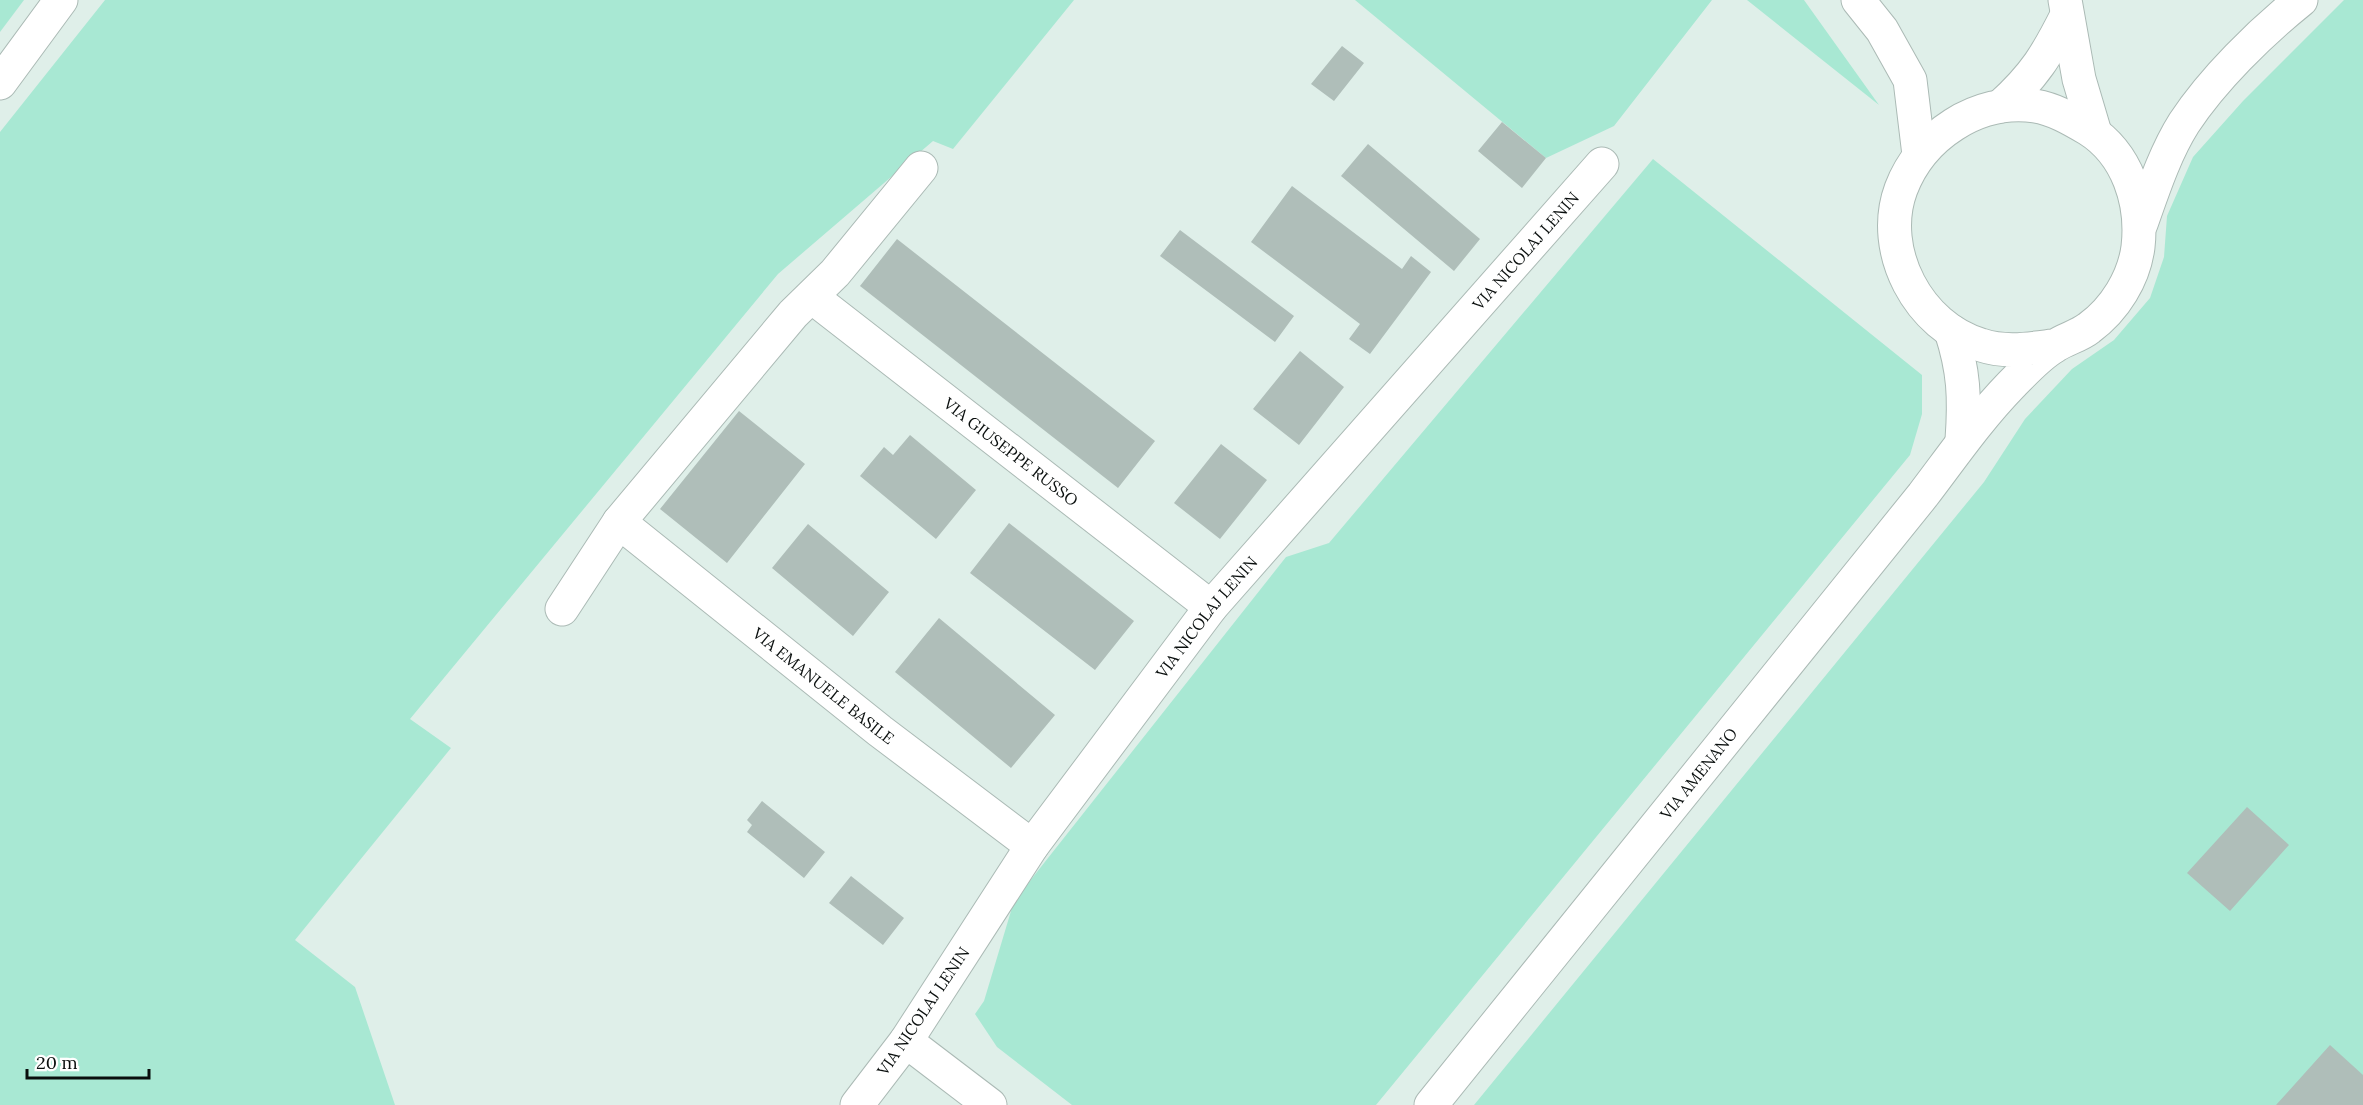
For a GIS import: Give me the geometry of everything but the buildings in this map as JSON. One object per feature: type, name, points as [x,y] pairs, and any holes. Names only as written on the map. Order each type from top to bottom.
[{"type":"main road","points":[[0,83],[61,0]]},
{"type":"main road","points":[[1858,0],[1882,30],[1910,80],[1919,155]]},
{"type":"main road","points":[[2140,224],[2134,189],[2118,159],[2095,133],[2066,115],[2034,106],[2001,106],[1960,120],[1941,132],[1919,155],[1900,190],[1894,230],[1902,269],[1921,304],[1950,331],[1980,345],[2013,351],[2053,346],[2089,329],[2118,300],[2136,264],[2140,224],[2158,177],[2184,124],[2217,81],[2301,0]]},
{"type":"main road","points":[[2001,106],[2029,81],[2044,60],[2066,8]]},
{"type":"main road","points":[[2066,8],[2079,79],[2095,133]]},
{"type":"main road","name":"VIA NICOLAJ LENIN","points":[[857,1105],[906,1041],[1032,846],[1211,608],[1602,164]]},
{"type":"main road","points":[[562,609],[619,522],[793,314],[835,273],[921,168]]},
{"type":"main road","name":"VIA GIUSEPPE RUSSO","points":[[812,297],[1211,608]]},
{"type":"main road","points":[[1950,331],[1961,361],[1965,394],[1962,440]]},
{"type":"main road","name":"VIA AMENANO","points":[[1431,1105],[1923,495],[1962,440],[2011,385],[2053,346]]},
{"type":"main road","name":"VIA EMANUELE BASILE","points":[[619,522],[880,731],[1032,846]]},
{"type":"main road","points":[[906,1041],[990,1105]]},
{"type":"green space","points":[[0,0],[24,0],[0,32]]},
{"type":"green space","points":[[105,0],[1074,0],[953,149],[933,141],[778,274],[410,719],[451,748],[295,940],[355,987],[395,1105],[0,1105],[0,132]]},
{"type":"green space","points":[[1355,0],[1712,0],[1614,126],[1546,158]]},
{"type":"green space","points":[[1747,0],[1804,0],[1879,105]]},
{"type":"green space","points":[[2344,0],[2363,0],[2363,1105],[1474,1105],[1984,482],[2025,419],[2072,369],[2114,340],[2150,298],[2164,257],[2167,216],[2193,157],[2243,101]]},
{"type":"green space","points":[[1653,159],[1922,375],[1922,414],[1910,455],[1376,1105],[1072,1105],[997,1047],[975,1014],[984,1001],[1014,901],[1286,557],[1329,543]]}]
